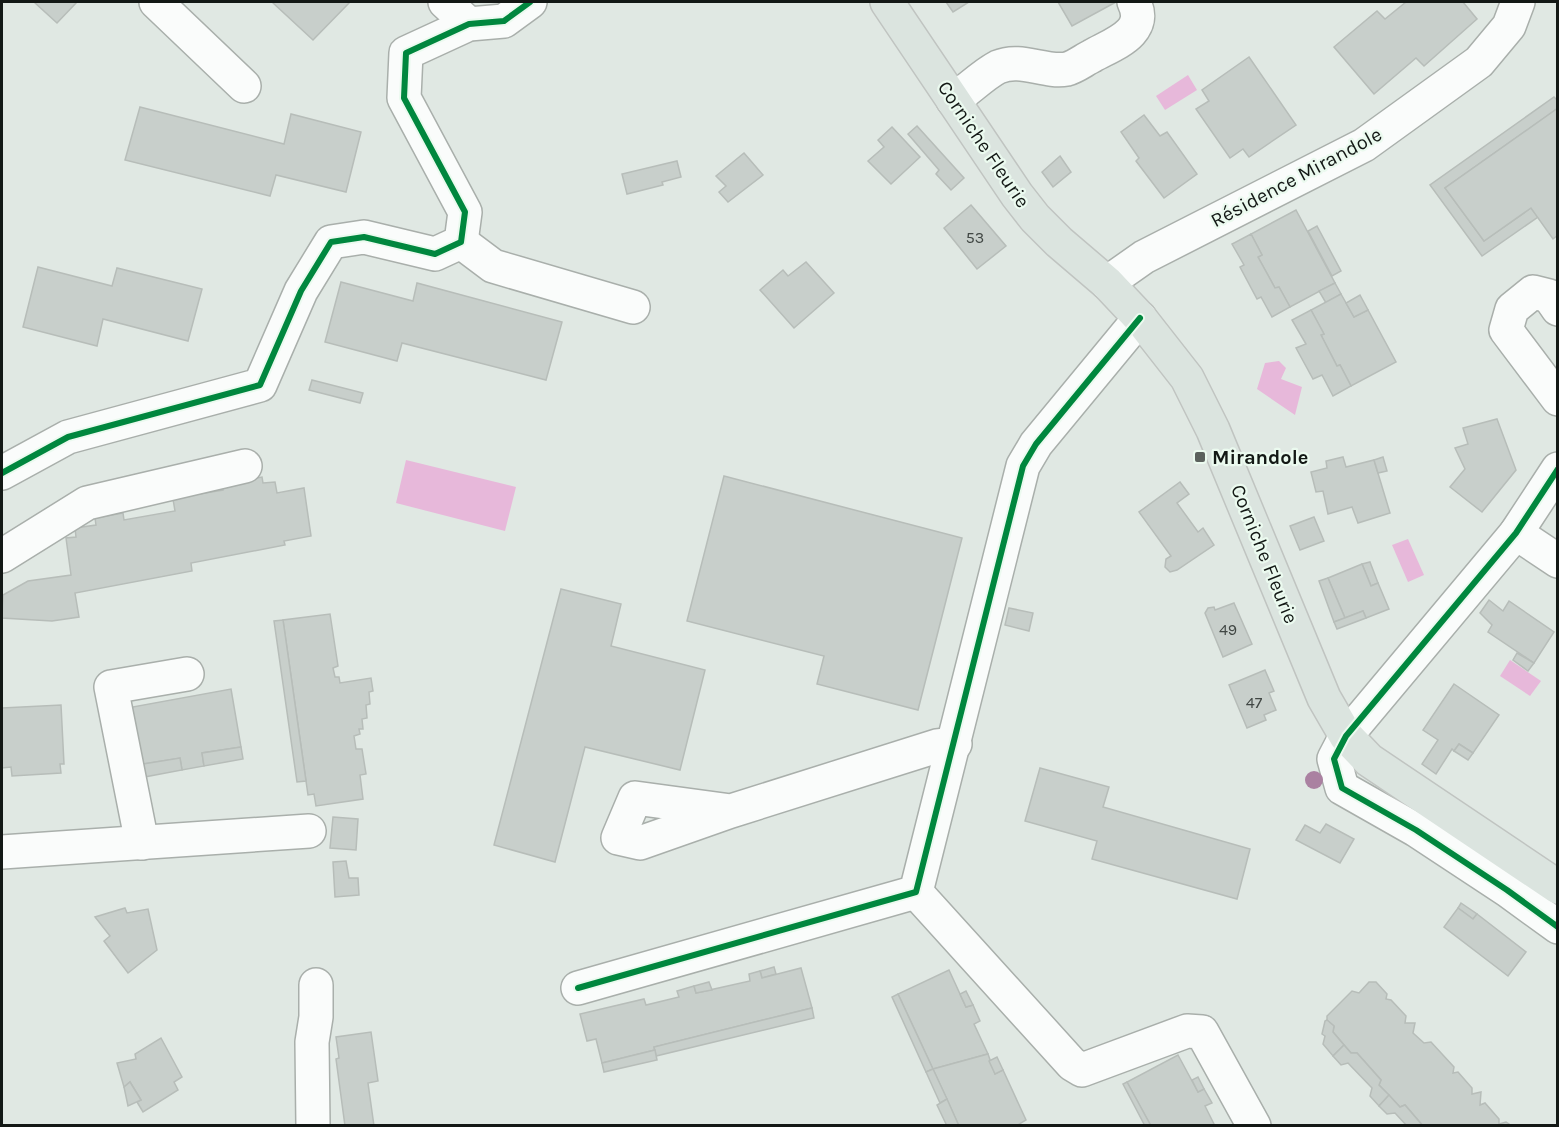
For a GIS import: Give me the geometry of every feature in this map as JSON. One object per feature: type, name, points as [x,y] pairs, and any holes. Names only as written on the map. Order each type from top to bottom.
[{"type":"main road","name":"Corniche Fleurie","points":[[887,2],[1017,195],[1035,218],[1107,283],[1140,318],[1187,378],[1213,430],[1324,698],[1346,736],[1369,760],[1557,887]]},
{"type":"street","points":[[156,2],[244,86]]},
{"type":"street","points":[[444,2],[469,24]]},
{"type":"street","points":[[461,242],[465,212],[404,98],[406,53],[469,24],[504,21],[530,2]]},
{"type":"street","points":[[953,100],[998,67],[1017,63],[1046,69],[1068,69],[1130,35],[1137,21],[1137,8],[1134,2]]},
{"type":"street","name":"Résidence Mirandole","points":[[1107,283],[1144,257],[1364,145],[1479,62],[1509,26],[1518,2]]},
{"type":"street","points":[[2,473],[68,437],[260,385],[301,291],[331,242],[364,237],[435,254],[461,242]]},
{"type":"street","points":[[461,242],[494,266],[633,307]]},
{"type":"street","points":[[1557,309],[1549,296],[1533,292],[1512,309],[1506,330],[1557,399]]},
{"type":"street","points":[[916,892],[1023,466],[1036,444],[1140,318]]},
{"type":"street","points":[[2,556],[87,503],[245,466]]},
{"type":"street","points":[[1557,469],[1516,533],[1346,736],[1334,759],[1342,788],[1416,830],[1507,890],[1557,927]]},
{"type":"street","points":[[1516,533],[1557,561]]},
{"type":"street","points":[[142,843],[111,687],[187,674]]},
{"type":"street","points":[[731,811],[937,746],[955,744]]},
{"type":"street","points":[[2,852],[309,831]]},
{"type":"street","points":[[578,988],[916,892]]},
{"type":"street","points":[[916,892],[1072,1064],[1082,1070],[1187,1031],[1202,1032],[1254,1125]]},
{"type":"street","points":[[313,1125],[312,1042],[316,1017],[316,985]]},
{"type":"shaded area","points":[[1188,75],[1197,90],[1165,110],[1156,96]]},
{"type":"shaded area","points":[[1279,361],[1286,368],[1281,379],[1302,387],[1295,415],[1257,389],[1265,363]]},
{"type":"shaded area","points":[[406,460],[516,487],[505,531],[396,503]]},
{"type":"shaded area","points":[[1408,539],[1424,575],[1408,582],[1392,545]]},
{"type":"shaded area","points":[[1510,660],[1541,681],[1530,696],[1500,676]]},
{"type":"building","points":[[34,2],[77,2],[57,23]]},
{"type":"building","points":[[272,2],[350,2],[313,40]]},
{"type":"building","points":[[946,2],[969,2],[953,12]]},
{"type":"building","points":[[1058,2],[1116,2],[1072,26]]},
{"type":"building","points":[[1406,2],[1463,2],[1477,19],[1424,66],[1416,58],[1374,94],[1334,47],[1377,11],[1385,19]]},
{"type":"building","points":[[1249,57],[1296,125],[1249,157],[1243,149],[1230,158],[1196,109],[1209,101],[1202,90]]},
{"type":"building","points":[[1554,97],[1558,101],[1558,108],[1445,188],[1484,241],[1531,208],[1538,217],[1482,256],[1430,185]]},
{"type":"building","points":[[140,107],[284,144],[291,114],[361,132],[346,192],[276,175],[270,196],[125,160]]},
{"type":"building","points":[[1558,108],[1558,235],[1553,239],[1531,208],[1484,241],[1445,188]]},
{"type":"building","points":[[1144,115],[1160,136],[1167,132],[1197,174],[1164,198],[1136,161],[1139,158],[1121,132]]},
{"type":"building","points":[[917,126],[964,178],[951,190],[936,174],[939,170],[908,134]]},
{"type":"building","points":[[892,127],[920,157],[891,184],[868,161],[884,147],[878,140]]},
{"type":"building","points":[[744,153],[763,175],[728,202],[719,192],[726,186],[716,176]]},
{"type":"building","points":[[1060,156],[1071,172],[1053,187],[1042,172]]},
{"type":"building","points":[[677,161],[681,177],[662,182],[663,185],[627,194],[622,174]]},
{"type":"building","points":[[971,205],[1006,246],[977,269],[944,228]]},
{"type":"building","points":[[1296,210],[1335,283],[1290,307],[1279,287],[1275,288],[1258,257],[1262,255],[1251,234]]},
{"type":"building","points":[[1317,226],[1341,271],[1332,276],[1308,231]]},
{"type":"building","points":[[1251,234],[1262,255],[1258,257],[1275,288],[1279,287],[1290,307],[1272,317],[1261,297],[1257,299],[1240,267],[1244,265],[1232,244]]},
{"type":"building","points":[[806,262],[834,293],[794,328],[760,290],[783,270],[788,276]]},
{"type":"building","points":[[38,267],[112,286],[117,268],[202,289],[188,341],[103,319],[97,346],[23,327]]},
{"type":"building","points":[[341,282],[413,301],[417,283],[562,322],[546,380],[402,343],[397,361],[325,342]]},
{"type":"building","points":[[1335,283],[1341,294],[1326,303],[1319,291]]},
{"type":"building","points":[[1341,294],[1354,317],[1368,310],[1396,362],[1351,386],[1340,365],[1337,366],[1311,310]]},
{"type":"building","points":[[1360,295],[1368,310],[1354,317],[1346,303]]},
{"type":"building","points":[[1311,310],[1337,366],[1340,365],[1351,386],[1333,396],[1322,375],[1313,379],[1296,348],[1306,344],[1292,320]]},
{"type":"building","points":[[312,380],[363,393],[360,403],[309,390]]},
{"type":"building","points":[[1497,419],[1516,470],[1482,512],[1450,487],[1465,469],[1455,448],[1468,444],[1463,428]]},
{"type":"building","points":[[1343,457],[1346,467],[1374,460],[1390,513],[1358,523],[1352,507],[1328,514],[1323,491],[1316,492],[1311,472],[1327,468],[1326,461]]},
{"type":"building","points":[[1383,457],[1387,471],[1378,473],[1374,460]]},
{"type":"building","points":[[724,476],[962,538],[918,710],[817,684],[824,656],[687,621]]},
{"type":"building","points":[[262,477],[263,483],[275,482],[277,493],[304,488],[311,536],[284,541],[285,545],[191,563],[192,571],[75,593],[79,617],[52,621],[2,618],[3,595],[28,581],[71,575],[66,538],[76,537],[75,528],[96,525],[95,518],[123,513],[124,520],[175,511],[174,498],[223,490],[223,484]]},
{"type":"building","points":[[1180,482],[1189,494],[1177,503],[1198,532],[1203,528],[1214,545],[1177,570],[1170,572],[1165,567],[1166,559],[1171,556],[1139,512]]},
{"type":"building","points":[[1314,517],[1324,541],[1300,550],[1290,526]]},
{"type":"building","points":[[1370,562],[1378,583],[1371,586],[1362,564]]},
{"type":"building","points":[[1362,564],[1371,586],[1378,583],[1389,609],[1366,618],[1363,611],[1345,618],[1328,578]]},
{"type":"building","points":[[1328,578],[1345,618],[1334,622],[1319,581]]},
{"type":"building","points":[[561,589],[621,604],[611,646],[705,670],[680,770],[585,747],[555,862],[494,845]]},
{"type":"building","points":[[1489,600],[1503,611],[1509,601],[1554,632],[1534,663],[1488,632],[1492,625],[1480,613]]},
{"type":"building","points":[[1234,603],[1252,644],[1223,657],[1205,613],[1208,608],[1214,607],[1215,610]]},
{"type":"building","points":[[1009,608],[1033,613],[1029,631],[1005,625]]},
{"type":"building","points":[[1363,611],[1366,618],[1337,629],[1334,622]]},
{"type":"building","points":[[330,614],[338,666],[333,668],[335,677],[339,677],[340,683],[371,678],[373,691],[369,692],[370,704],[366,705],[367,718],[362,719],[363,729],[359,729],[360,734],[354,736],[356,749],[362,749],[366,774],[360,775],[363,799],[316,806],[314,794],[308,795],[283,620]]},
{"type":"building","points":[[283,620],[306,781],[297,782],[274,621]]},
{"type":"building","points":[[1517,653],[1534,663],[1528,671],[1513,660]]},
{"type":"building","points":[[1265,670],[1274,691],[1269,693],[1276,710],[1264,715],[1266,720],[1247,728],[1229,685]]},
{"type":"building","points":[[1454,684],[1499,715],[1473,753],[1459,744],[1454,751],[1452,749],[1436,774],[1422,764],[1438,740],[1423,730]]},
{"type":"building","points":[[231,689],[241,747],[202,753],[204,766],[182,770],[180,758],[137,765],[127,708]]},
{"type":"building","points":[[61,705],[64,764],[60,764],[61,773],[12,776],[11,767],[2,768],[2,708]]},
{"type":"building","points":[[1459,744],[1473,753],[1468,760],[1454,751]]},
{"type":"building","points":[[241,747],[243,759],[204,766],[202,753]]},
{"type":"building","points":[[180,758],[182,770],[139,778],[137,765]]},
{"type":"building","points":[[1040,768],[1109,787],[1103,807],[1250,849],[1237,899],[1092,859],[1097,841],[1025,821]]},
{"type":"building","points":[[333,817],[358,819],[356,850],[330,848]]},
{"type":"building","points":[[1326,824],[1354,839],[1340,863],[1296,840],[1305,825],[1320,833]]},
{"type":"building","points":[[346,861],[349,878],[358,878],[359,895],[335,897],[333,862]]},
{"type":"building","points":[[1461,903],[1477,914],[1473,919],[1458,908]]},
{"type":"building","points":[[125,908],[127,913],[148,909],[157,950],[128,973],[104,941],[110,936],[95,917]]},
{"type":"building","points":[[1458,908],[1473,919],[1477,914],[1526,952],[1508,976],[1444,927]]},
{"type":"building","points":[[774,967],[776,974],[762,978],[760,971]]},
{"type":"building","points":[[801,968],[812,1008],[654,1047],[655,1050],[602,1063],[596,1039],[587,1041],[580,1014],[644,999],[646,1005],[679,997],[677,991],[694,986],[696,993],[750,981],[749,974],[760,971],[762,978]]},
{"type":"building","points":[[949,970],[966,1007],[973,1005],[980,1021],[974,1024],[988,1054],[933,1069],[898,994]]},
{"type":"building","points":[[709,982],[712,990],[696,993],[694,986]]},
{"type":"building","points":[[1369,982],[1376,982],[1387,994],[1386,999],[1391,1000],[1406,1016],[1405,1023],[1415,1023],[1413,1033],[1424,1043],[1431,1042],[1454,1067],[1453,1073],[1458,1072],[1472,1088],[1472,1094],[1481,1092],[1480,1105],[1485,1103],[1499,1119],[1499,1124],[1506,1122],[1512,1126],[1423,1126],[1405,1105],[1400,1107],[1379,1085],[1381,1080],[1357,1053],[1351,1053],[1333,1032],[1334,1026],[1327,1020],[1327,1016],[1352,991],[1359,993]]},
{"type":"building","points":[[966,991],[973,1005],[966,1007],[960,994]]},
{"type":"building","points":[[898,994],[933,1069],[926,1072],[892,997]]},
{"type":"building","points":[[812,1008],[814,1018],[656,1056],[654,1047]]},
{"type":"building","points":[[1327,1020],[1334,1026],[1333,1032],[1344,1045],[1333,1056],[1323,1044],[1325,1036],[1322,1034]]},
{"type":"building","points":[[371,1032],[378,1081],[368,1083],[374,1126],[345,1126],[336,1059],[339,1058],[336,1037]]},
{"type":"building","points":[[161,1038],[182,1077],[174,1082],[178,1090],[143,1112],[137,1102],[141,1100],[130,1082],[124,1087],[117,1063],[136,1059],[135,1054]]},
{"type":"building","points":[[1344,1045],[1351,1053],[1357,1053],[1381,1080],[1379,1085],[1389,1095],[1379,1106],[1370,1096],[1372,1088],[1348,1063],[1341,1065],[1333,1056]]},
{"type":"building","points":[[655,1050],[657,1060],[604,1072],[602,1063]]},
{"type":"building","points":[[988,1054],[995,1074],[1003,1070],[1026,1120],[1016,1126],[959,1126],[933,1069]]},
{"type":"building","points":[[1178,1055],[1198,1092],[1204,1089],[1212,1103],[1205,1106],[1215,1126],[1151,1126],[1127,1082]]},
{"type":"building","points":[[997,1057],[1003,1070],[995,1074],[989,1061]]},
{"type":"building","points":[[933,1069],[947,1099],[940,1103],[926,1072]]},
{"type":"building","points":[[1198,1077],[1204,1089],[1198,1092],[1192,1080]]},
{"type":"building","points":[[130,1082],[141,1100],[128,1106],[124,1087]]},
{"type":"building","points":[[1127,1082],[1151,1126],[1145,1126],[1123,1084]]},
{"type":"building","points":[[1389,1095],[1400,1107],[1405,1105],[1423,1126],[1407,1126],[1395,1113],[1387,1114],[1379,1106]]},
{"type":"building","points":[[947,1099],[959,1126],[947,1126],[937,1105]]},
{"type":"cycle path","points":[[2,473],[68,437],[260,385],[301,291],[331,242],[364,237],[435,254],[461,242],[465,212],[404,98],[406,53],[469,24],[504,21],[530,2]]},
{"type":"cycle path","points":[[578,988],[916,892],[1023,466],[1036,444],[1140,318]]},
{"type":"cycle path","points":[[1558,469],[1516,533],[1346,736],[1334,759],[1342,788],[1416,830],[1558,927]]},
{"type":"place","name":"Mirandole","points":[[1200,457]]}]
